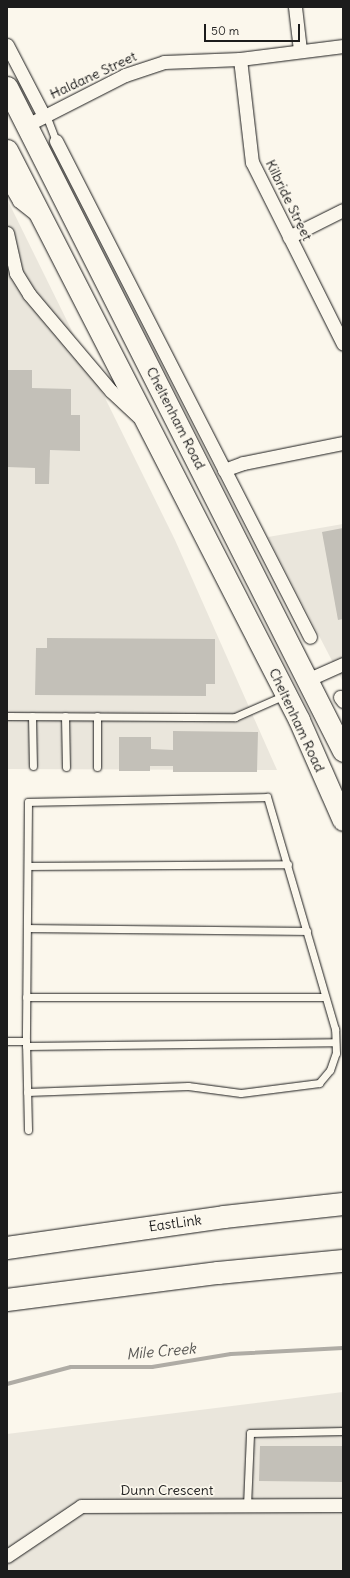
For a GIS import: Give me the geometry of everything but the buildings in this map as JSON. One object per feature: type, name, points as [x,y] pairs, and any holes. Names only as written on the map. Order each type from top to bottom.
[{"type":"highway","name":"EastLink","points":[[7,1247],[224,1217],[343,1204]]},
{"type":"highway","points":[[7,1300],[218,1272],[343,1261]]},
{"type":"main road","name":"Cheltenham Road","points":[[7,87],[39,119],[307,680],[338,733],[343,751]]},
{"type":"main road","points":[[13,177],[17,140],[39,119]]},
{"type":"main road","name":"Cheltenham Road","points":[[7,150],[13,177],[41,218],[151,428],[285,695],[343,820]]},
{"type":"main road","points":[[285,695],[307,680]]},
{"type":"street","points":[[295,7],[300,50]]},
{"type":"street","name":"Cheltenham Road","points":[[7,44],[39,119]]},
{"type":"street","name":"Haldane Street","points":[[39,119],[125,75],[164,62],[240,59],[300,50],[343,46]]},
{"type":"street","name":"Kilbride Street","points":[[240,59],[252,162],[343,344]]},
{"type":"street","name":"Cheltenham Road","points":[[56,141],[310,637]]},
{"type":"street","points":[[289,237],[343,210]]},
{"type":"street","name":"Cheltenham Road","points":[[7,233],[10,266],[29,294],[115,396],[151,428]]},
{"type":"street","points":[[224,470],[243,463],[343,443]]},
{"type":"street","points":[[270,604],[280,580]]},
{"type":"street","points":[[307,680],[343,664]]},
{"type":"street","name":"Dunn Crescent","points":[[7,1556],[81,1506],[343,1505]]},
{"type":"lane","name":"Cheltenham Road","points":[[39,119],[56,141]]},
{"type":"lane","points":[[7,716],[235,717],[285,695]]},
{"type":"lane","points":[[32,716],[33,766]]},
{"type":"lane","points":[[65,716],[66,767]]},
{"type":"lane","points":[[97,716],[97,767]]},
{"type":"lane","points":[[27,1092],[188,1086],[241,1093],[319,1083],[330,1070],[336,1053],[335,1029],[288,864],[267,797],[28,802],[26,997],[26,1043],[27,1092],[28,1130]]},
{"type":"lane","points":[[28,866],[288,864]]},
{"type":"lane","points":[[27,928],[307,931]]},
{"type":"lane","points":[[26,997],[325,996]]},
{"type":"lane","points":[[7,1040],[26,1043],[335,1042]]},
{"type":"lane","points":[[247,1506],[250,1433],[343,1431]]},
{"type":"shaded area","points":[[7,199],[175,540],[277,770],[7,769]]},
{"type":"shaded area","points":[[343,524],[343,682],[268,537]]},
{"type":"shaded area","points":[[343,1392],[343,1571],[7,1571],[7,1434]]},
{"type":"waterway","name":"Mile Creek","points":[[7,1384],[71,1367],[152,1367],[231,1354],[343,1348]]}]
